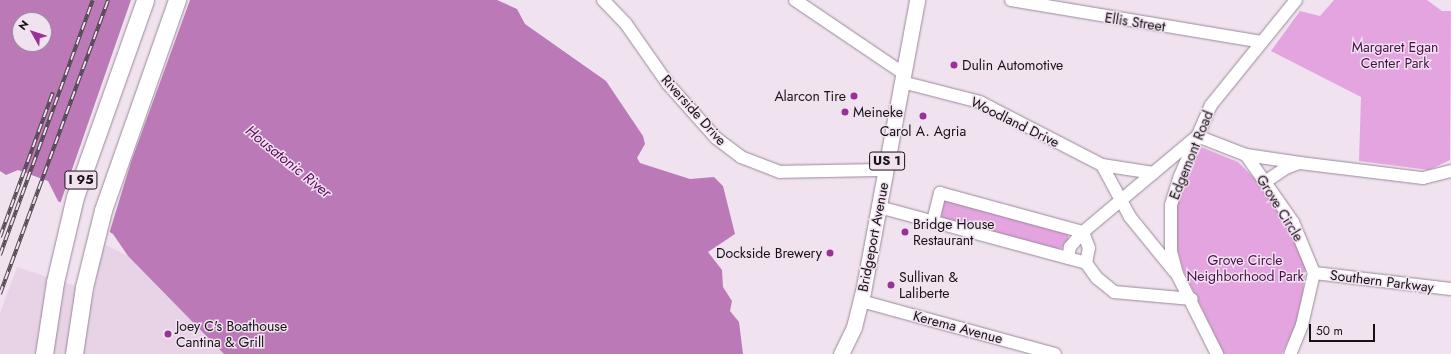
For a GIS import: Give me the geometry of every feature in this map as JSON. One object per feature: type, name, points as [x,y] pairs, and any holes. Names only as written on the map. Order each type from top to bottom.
[{"type":"highway","name":"I 95","points":[[44,354],[57,274],[76,197],[146,0]]},
{"type":"highway","name":"I 95","points":[[74,354],[84,287],[105,203],[177,0]]},
{"type":"main road","name":"Bridgeport Avenue","points":[[842,354],[854,327],[861,301],[917,0]]},
{"type":"street","name":"Riverside Drive","points":[[603,0],[626,24],[668,84],[716,138],[741,157],[780,172],[886,170]]},
{"type":"street","name":"Woodland Drive","points":[[795,0],[902,77],[980,102],[1102,165],[1154,172]]},
{"type":"street","name":"Ellis Street","points":[[1011,0],[1261,42]]},
{"type":"street","name":"Edgemont Road","points":[[1217,354],[1192,300],[1176,274],[1171,251],[1171,205],[1197,136],[1215,99],[1296,0]]},
{"type":"street","points":[[1068,258],[1070,248],[1083,232],[1197,136],[1246,155],[1422,178],[1451,171]]},
{"type":"street","name":"Grove Circle","points":[[1246,155],[1293,222],[1314,273]]},
{"type":"street","points":[[1265,182],[1286,168],[1300,162]]},
{"type":"street","points":[[1102,165],[1120,201],[1176,274]]},
{"type":"street","points":[[933,221],[940,193],[1083,232]]},
{"type":"street","points":[[879,207],[1086,263],[1097,278],[1114,292],[1192,300]]},
{"type":"street","points":[[1083,232],[1089,248],[1086,263]]},
{"type":"street","points":[[1290,354],[1302,325],[1314,273]]},
{"type":"street","name":"Southern Parkway","points":[[1314,273],[1451,290]]},
{"type":"street","name":"Kerema Avenue","points":[[861,301],[1055,354]]},
{"type":"shaded area","points":[[102,243],[128,256],[224,354],[0,354],[0,313],[17,267],[94,292]]},
{"type":"green space","name":"Margaret Egan Center Park","points":[[1334,0],[1427,0],[1442,11],[1451,11],[1450,160],[1429,170],[1359,161],[1361,97],[1271,51],[1300,11],[1320,16]]},
{"type":"green space","name":"Grove Circle Neighborhood Park","points":[[1201,147],[1238,162],[1260,184],[1288,225],[1306,266],[1300,317],[1282,354],[1224,354],[1183,270],[1177,248],[1176,207],[1182,184]]},
{"type":"green space","points":[[945,199],[1068,233],[1069,241],[1058,251],[943,219],[940,212]]},
{"type":"water","name":"Housatonic River","points":[[0,0],[497,0],[517,9],[525,24],[606,81],[643,136],[645,144],[637,158],[640,163],[690,179],[714,177],[723,186],[735,234],[708,252],[722,270],[723,287],[732,301],[730,311],[739,322],[743,354],[224,354],[128,256],[113,234],[58,201],[48,181],[18,170],[6,175],[0,171]]},
{"type":"pier","points":[[131,0],[190,0],[131,162],[109,234],[60,204]]},
{"type":"railway","points":[[0,255],[93,0]]},
{"type":"railway","points":[[0,294],[108,0]]},
{"type":"railway","points":[[0,237],[53,92]]},
{"type":"place","name":"Dulin Automotive","points":[[954,65]]},
{"type":"place","name":"Alarcon Tire","points":[[854,96]]},
{"type":"place","name":"Meineke","points":[[845,112]]},
{"type":"place","name":"Carol A. Agria","points":[[923,116]]},
{"type":"place","name":"Bridge House Restaurant","points":[[905,232]]},
{"type":"place","name":"Dockside Brewery","points":[[830,253]]},
{"type":"place","name":"Sullivan & Laliberte","points":[[891,285]]},
{"type":"place","name":"Joey C's Boathouse Cantina & Grill","points":[[168,334]]}]
